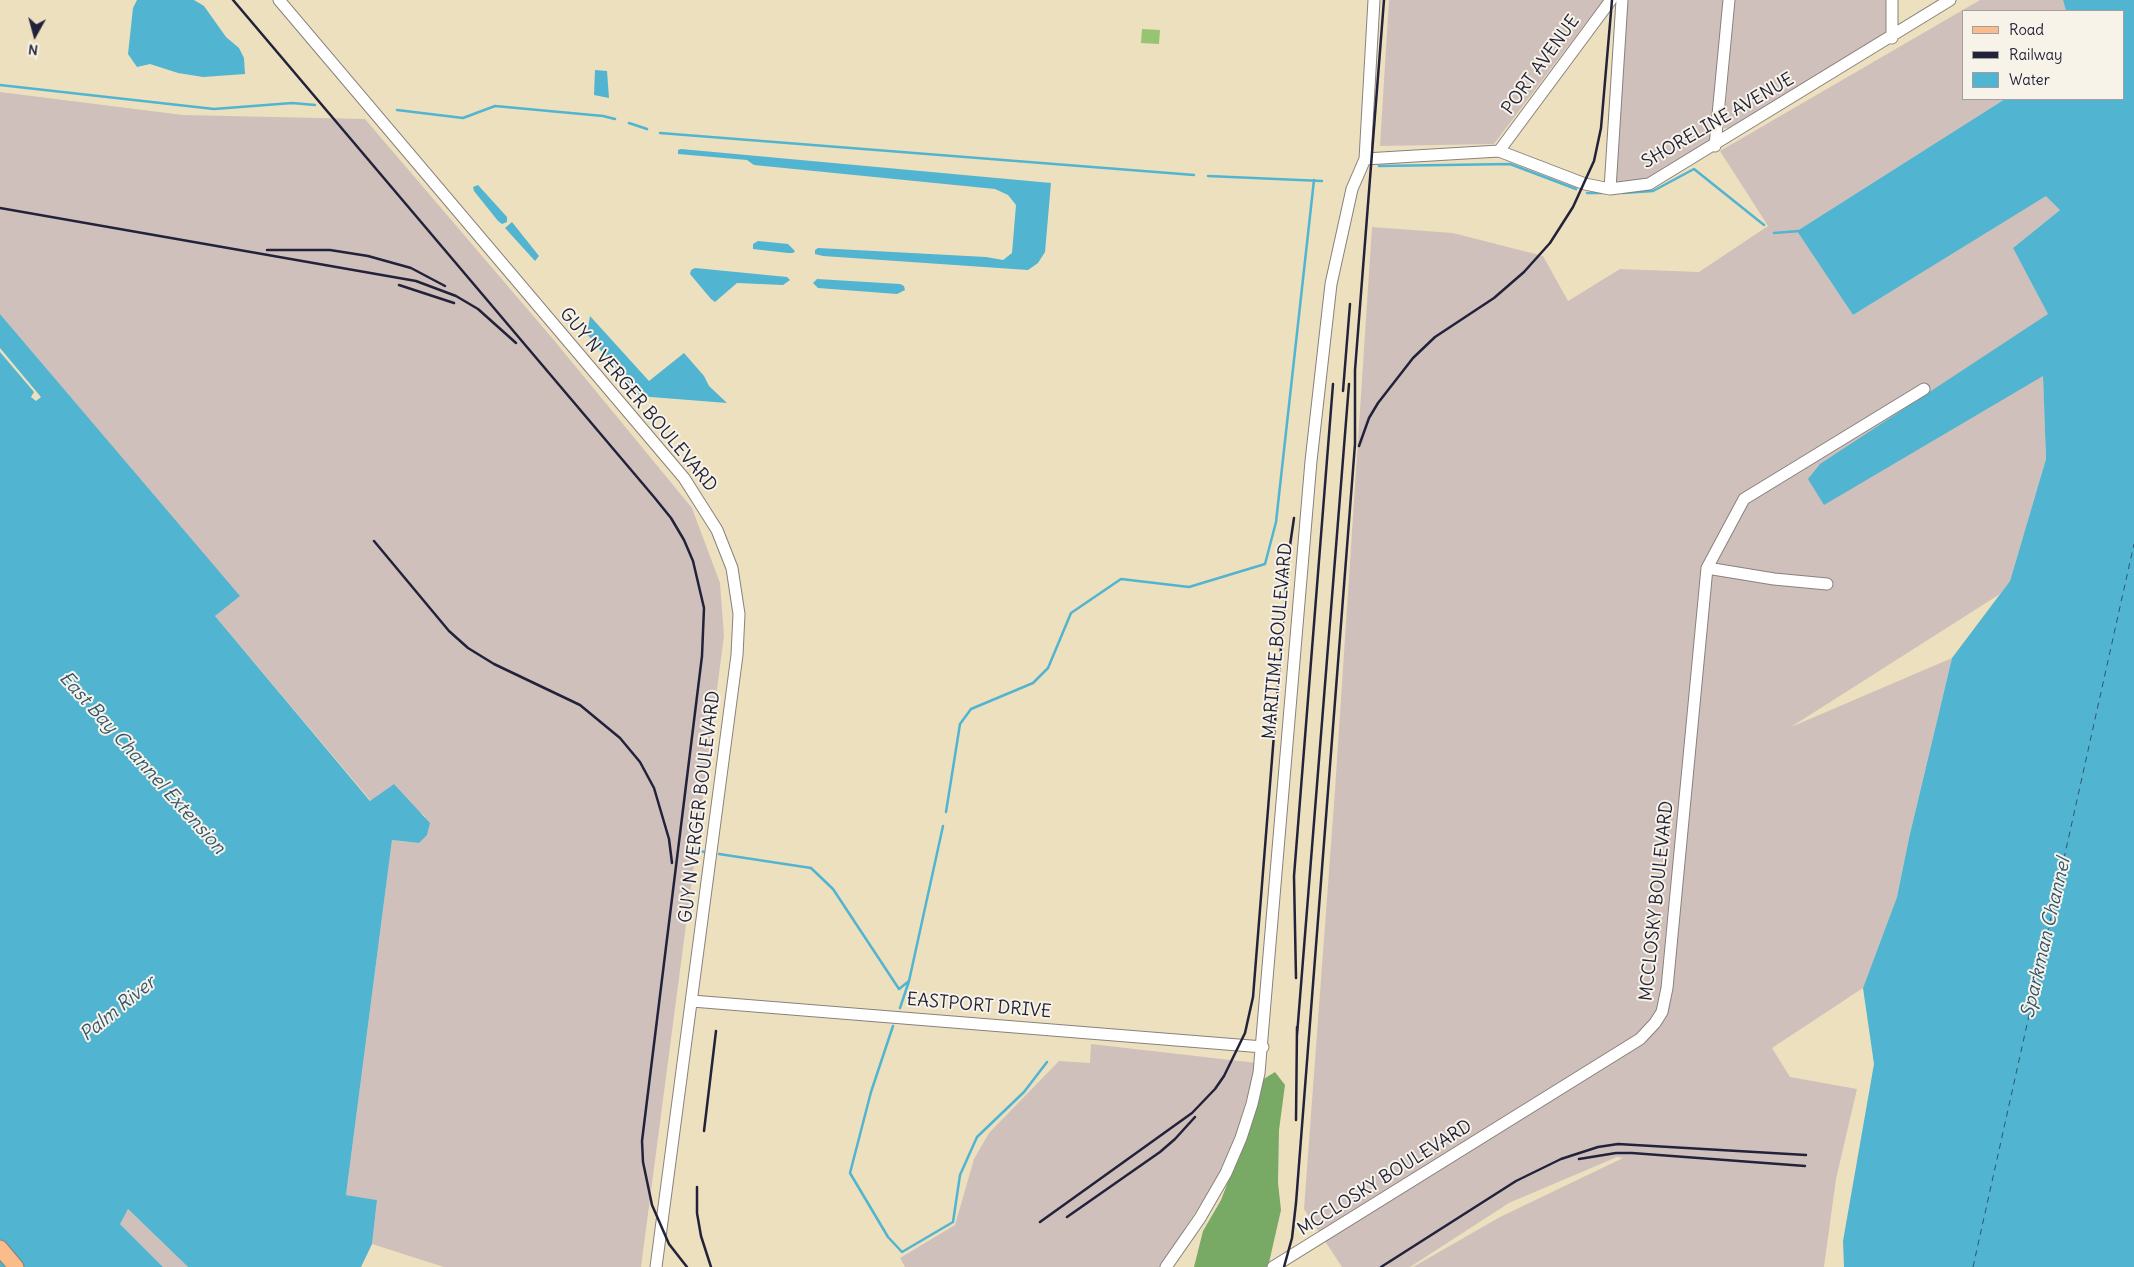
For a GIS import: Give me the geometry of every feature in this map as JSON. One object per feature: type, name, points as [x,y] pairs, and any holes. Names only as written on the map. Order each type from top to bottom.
[{"type":"main road","points":[[0,1248],[16,1267]]},
{"type":"street","name":"GUY N VERGER BOULEVARD","points":[[279,0],[684,478],[705,508],[724,546],[732,568],[736,588],[739,634],[656,1267]]},
{"type":"street","name":"MARITIME BOULEVARD","points":[[1166,1267],[1200,1218],[1226,1173],[1252,1104],[1263,1047],[1313,442],[1331,284],[1352,189],[1364,159],[1374,0]]},
{"type":"street","name":"PORT AVENUE","points":[[1499,152],[1611,0]]},
{"type":"street","points":[[1610,189],[1622,0]]},
{"type":"street","points":[[1715,146],[1729,0]]},
{"type":"street","points":[[1892,0],[1892,38]]},
{"type":"street","name":"SHORELINE AVENUE","points":[[1364,159],[1499,152],[1585,184],[1610,189],[1650,184],[1892,38],[1950,0]]},
{"type":"street","name":"MCCLOSKY BOULEVARD","points":[[1273,1267],[1640,1039],[1655,1023],[1662,1012],[1667,988],[1707,568],[1744,499],[1924,389]]},
{"type":"street","points":[[1707,568],[1774,579],[1827,584]]},
{"type":"street","name":"EASTPORT DRIVE","points":[[692,1001],[1263,1047]]},
{"type":"shaded area","points":[[1389,0],[1603,0],[1494,144],[1380,146]]},
{"type":"shaded area","points":[[1628,0],[1724,0],[1710,142],[1654,176],[1640,181],[1622,182],[1615,181]]},
{"type":"shaded area","points":[[1734,0],[1887,0],[1887,31],[1882,38],[1734,129],[1724,128]]},
{"type":"shaded area","points":[[1980,0],[2063,0],[2066,10],[1963,10]]},
{"type":"shaded area","points":[[1962,10],[1962,100],[2003,100],[1797,231],[1853,315],[2047,195],[2060,210],[2013,248],[2049,314],[2043,376],[2046,459],[2010,581],[2000,594],[1791,727],[1952,658],[1909,838],[1897,897],[1863,988],[1772,1048],[1790,1077],[1857,1089],[1836,1179],[1824,1267],[1413,1267],[1500,1217],[1623,1158],[1617,1157],[1509,1203],[1410,1267],[1342,1267],[1304,1209],[1335,790],[1372,227],[1453,233],[1543,256],[1568,301],[1620,269],[1699,272],[1768,226],[1720,151]]},
{"type":"shaded area","points":[[0,92],[183,115],[365,119],[553,339],[692,508],[720,583],[724,636],[641,1267],[444,1267],[372,1244],[377,1200],[346,1195],[392,840],[419,843],[425,816],[418,811],[394,784],[371,801],[215,616],[239,596],[0,314]]},
{"type":"shaded area","points":[[1091,1044],[1257,1063],[1229,1159],[1161,1267],[905,1267],[900,1258],[955,1225],[974,1159],[989,1133],[1059,1061],[1090,1063]]},
{"type":"shaded area","points":[[128,1209],[188,1267],[163,1267],[119,1223]]},
{"type":"green space","points":[[1142,29],[1160,30],[1159,44],[1141,43]]},
{"type":"green space","points":[[1275,1072],[1285,1085],[1279,1130],[1278,1183],[1281,1210],[1268,1267],[1194,1267],[1203,1231],[1221,1200],[1241,1148],[1262,1080]]},
{"type":"water","points":[[137,0],[194,0],[204,6],[226,37],[239,48],[244,58],[245,74],[203,77],[178,73],[150,64],[137,67],[128,54],[133,8]]},
{"type":"water","name":"Sparkman Channel","points":[[2063,0],[2134,0],[2134,1267],[1844,1267],[1843,1241],[1874,1064],[1863,988],[1897,897],[1909,838],[1952,658],[2010,581],[2046,459],[2043,376],[1824,505],[1808,479],[1820,464],[2048,314],[2013,248],[2060,210],[2046,196],[1853,315],[1797,231],[2003,100],[2124,100],[2124,10],[2066,10]]},
{"type":"water","points":[[595,70],[607,71],[609,98],[594,95]]},
{"type":"water","points":[[678,150],[1051,183],[1045,252],[1038,263],[1028,270],[815,254],[815,250],[818,248],[986,257],[1003,260],[1012,253],[1016,205],[1008,195],[995,189],[754,165],[747,160],[678,154]]},
{"type":"water","points":[[478,185],[507,217],[507,222],[502,224],[498,221],[474,191],[473,187]]},
{"type":"water","points":[[512,222],[539,256],[535,261],[505,228]]},
{"type":"water","points":[[758,241],[788,244],[795,251],[788,253],[753,249],[753,244]]},
{"type":"water","points":[[695,268],[787,277],[790,280],[783,285],[737,283],[715,302],[690,274],[691,270]]},
{"type":"water","points":[[817,279],[900,284],[904,286],[905,290],[897,294],[818,288],[813,283]]},
{"type":"water","points":[[0,314],[240,596],[215,616],[370,801],[394,784],[430,823],[427,835],[419,843],[392,840],[346,1195],[377,1200],[372,1244],[361,1267],[188,1267],[128,1209],[120,1224],[163,1267],[0,1267]]},
{"type":"water","points":[[590,316],[649,381],[684,353],[704,376],[709,386],[727,403],[638,396],[587,334]]},
{"type":"pier","points":[[0,348],[41,397],[36,401],[31,397],[34,392],[0,352]]},
{"type":"waterway","points":[[0,85],[214,109],[292,103],[315,105]]},
{"type":"waterway","points":[[397,110],[463,118],[495,106],[603,116],[615,119]]},
{"type":"waterway","points":[[629,123],[647,129]]},
{"type":"waterway","points":[[660,133],[1194,175]]},
{"type":"waterway","points":[[1379,166],[1510,164],[1576,189]]},
{"type":"waterway","points":[[1623,193],[1653,191],[1694,169],[1764,225]]},
{"type":"waterway","points":[[1208,176],[1322,181]]},
{"type":"waterway","points":[[946,812],[960,724],[971,709],[1033,683],[1048,668],[1071,613],[1121,579],[1189,587],[1265,564],[1276,522],[1314,180]]},
{"type":"waterway","points":[[1587,193],[1605,193]]},
{"type":"waterway","points":[[1774,233],[1800,231]]},
{"type":"waterway","points":[[719,854],[811,868],[833,889],[899,989],[909,981],[943,826]]},
{"type":"waterway","points":[[691,850],[705,852]]},
{"type":"waterway","points":[[900,1008],[909,981]]},
{"type":"waterway","points":[[893,1026],[871,1092],[850,1173],[888,1237],[902,1252],[953,1222],[960,1175],[977,1137],[1024,1092],[1047,1062]]},
{"type":"ferry route","points":[[1973,1267],[2134,544]]},
{"type":"railway","points":[[233,0],[654,497],[671,518],[684,540],[693,561],[704,608],[702,656],[642,1141],[643,1162],[652,1205],[669,1244],[687,1267]]},
{"type":"railway","points":[[1284,1267],[1292,1238],[1296,1203],[1355,444],[1355,370],[1384,0]]},
{"type":"railway","points":[[1359,446],[1369,418],[1378,403],[1413,358],[1435,337],[1494,298],[1524,272],[1550,243],[1573,207],[1594,161],[1601,128],[1612,0]]},
{"type":"railway","points":[[0,208],[416,281],[456,296],[478,309],[516,343]]},
{"type":"railway","points":[[267,250],[330,250],[368,256],[411,268],[445,286]]},
{"type":"railway","points":[[399,285],[454,303]]},
{"type":"railway","points":[[1343,391],[1350,304]]},
{"type":"railway","points":[[1296,978],[1294,876],[1333,384]]},
{"type":"railway","points":[[1297,1035],[1349,384]]},
{"type":"railway","points":[[1040,1222],[1192,1113],[1215,1089],[1224,1076],[1245,1033],[1253,997],[1288,559],[1294,518]]},
{"type":"railway","points":[[374,541],[449,631],[468,648],[494,664],[580,705],[620,738],[640,762],[654,788],[669,839],[672,863]]},
{"type":"railway","points":[[1296,1120],[1297,1027]]},
{"type":"railway","points":[[704,1131],[716,1031]]},
{"type":"railway","points":[[1067,1217],[1160,1152],[1195,1117]]},
{"type":"railway","points":[[1381,1267],[1516,1181],[1561,1159],[1598,1147],[1618,1144],[1806,1155]]},
{"type":"railway","points":[[1579,1159],[1616,1153],[1632,1153],[1805,1166]]},
{"type":"railway","points":[[697,1187],[697,1213],[701,1236],[711,1267]]},
{"type":"water label","name":"East Bay Channel Extension","points":[[142,763]]},
{"type":"water label","name":"Palm River","points":[[118,1009]]}]
